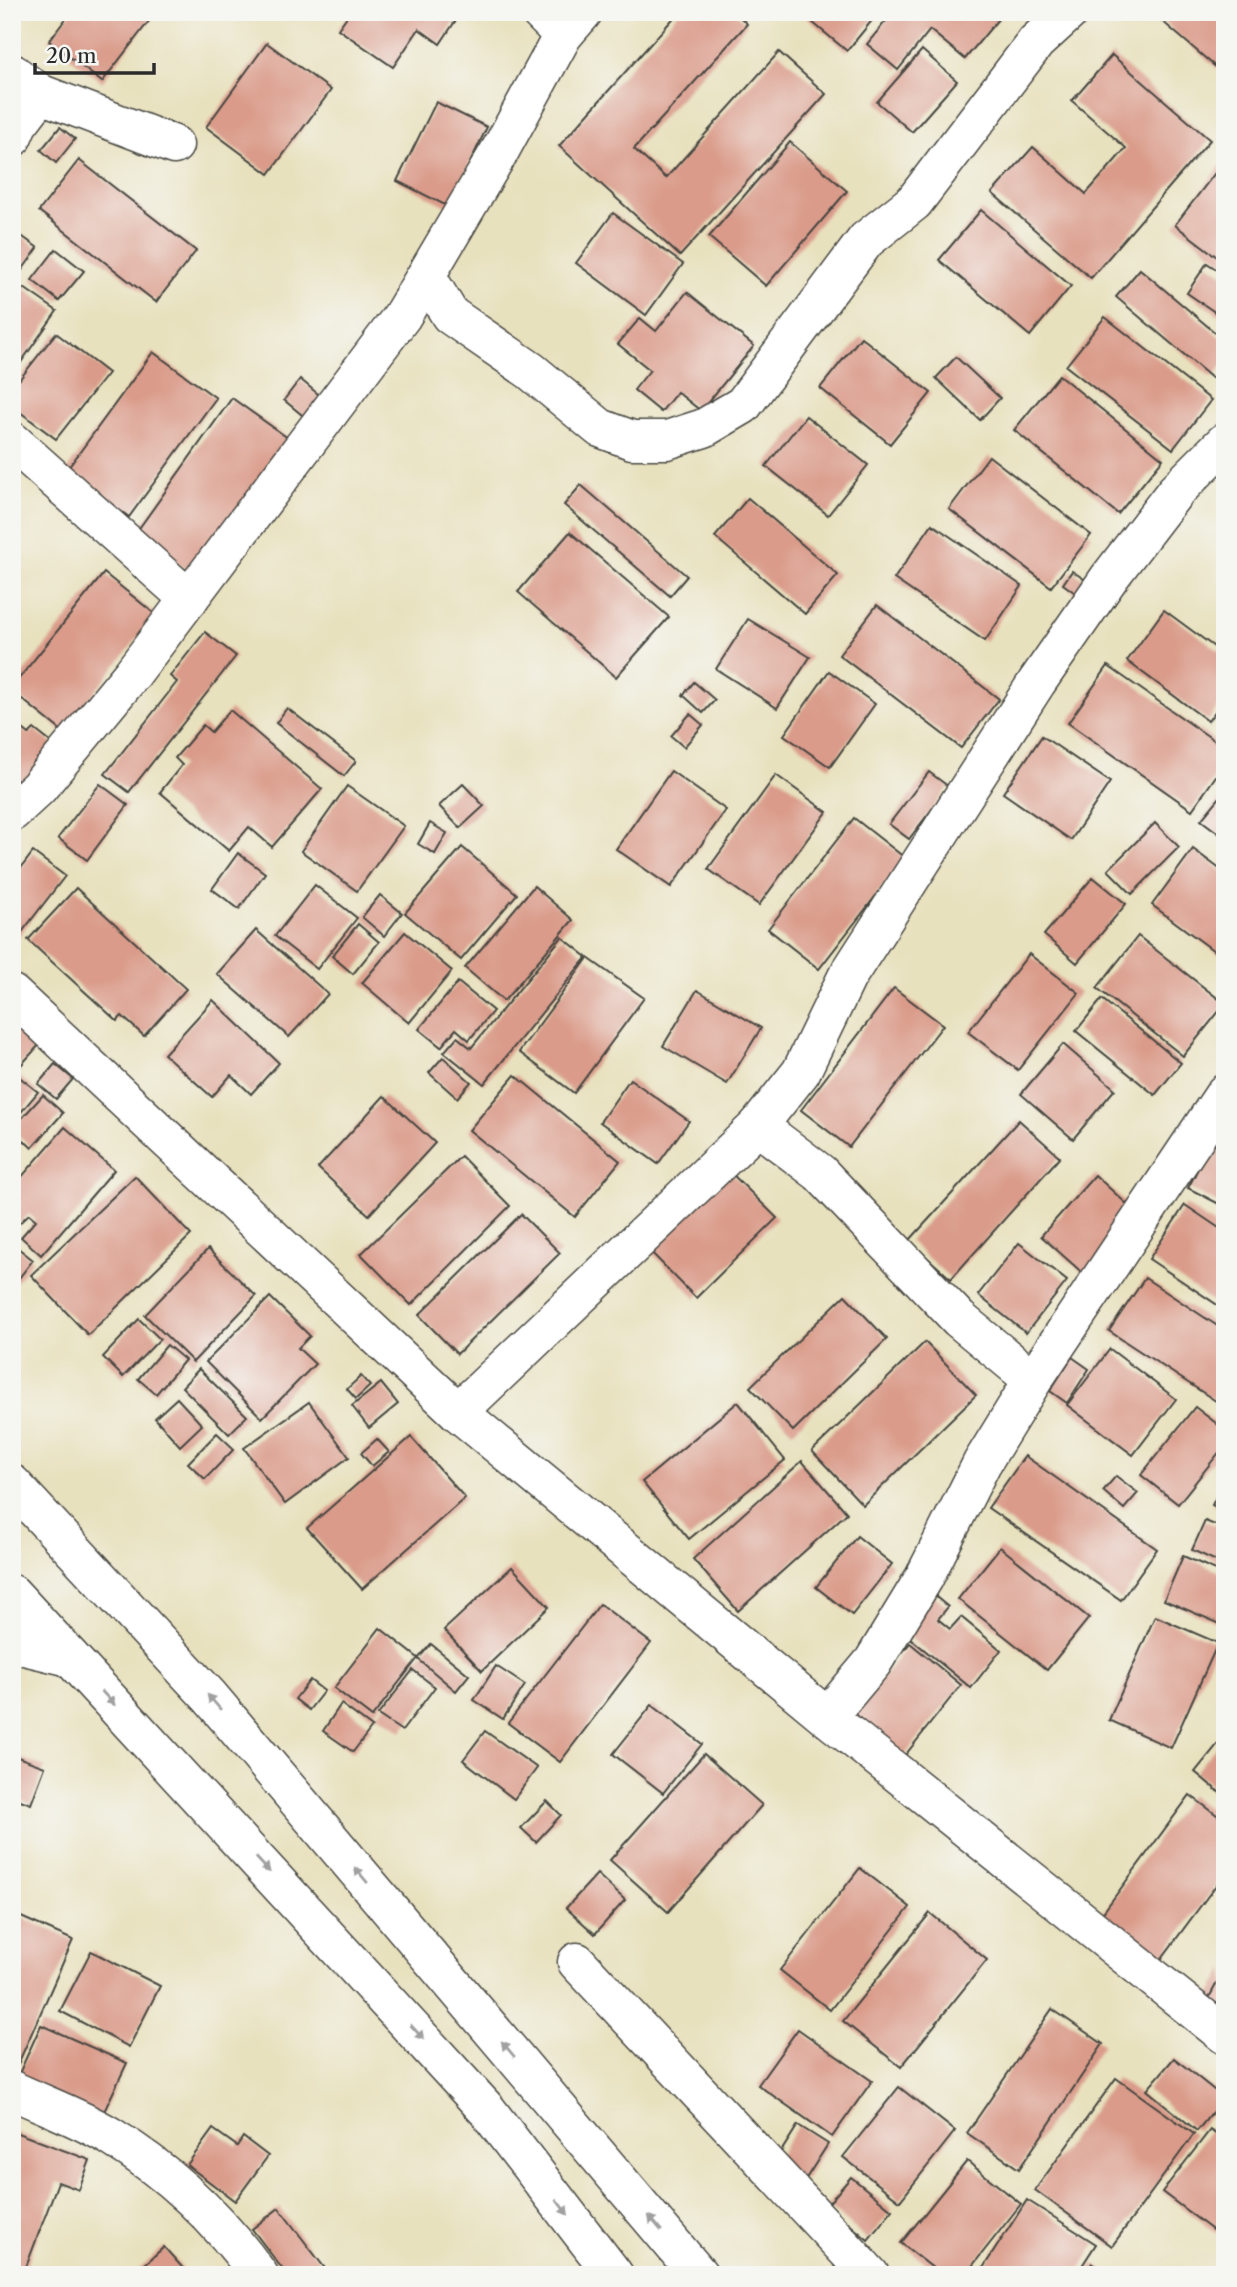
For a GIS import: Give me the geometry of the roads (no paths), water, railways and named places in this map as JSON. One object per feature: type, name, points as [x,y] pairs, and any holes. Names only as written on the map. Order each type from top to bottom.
[{"type":"street","points":[[427,277],[450,315],[531,371],[600,428],[632,440],[667,440],[704,428],[743,405],[866,240],[914,202],[1036,42],[1069,12]]},
{"type":"street","points":[[12,812],[38,788],[189,600],[402,316],[427,277],[562,20]]},
{"type":"street","points":[[12,138],[18,124],[27,83],[174,145]]},
{"type":"street","points":[[402,316],[450,315]]},
{"type":"street","points":[[12,441],[189,600]]},
{"type":"street","points":[[458,1412],[758,1126],[801,1072],[847,977],[1037,682],[1175,492],[1225,442]]},
{"type":"street","points":[[12,994],[458,1412],[827,1717],[1225,2035]]},
{"type":"street","points":[[827,1717],[873,1662],[923,1578],[982,1464],[1033,1380],[1225,1093]]},
{"type":"street","points":[[758,1126],[820,1173],[959,1319],[1033,1380]]},
{"type":"street","points":[[12,1484],[210,1697],[699,2275]]},
{"type":"street","points":[[12,1594],[487,2110],[614,2275]]},
{"type":"street","points":[[12,1643],[70,1657]]},
{"type":"street","points":[[578,1962],[870,2275]]},
{"type":"street","points":[[12,2090],[109,2136],[179,2183],[242,2250],[259,2275]]}]
